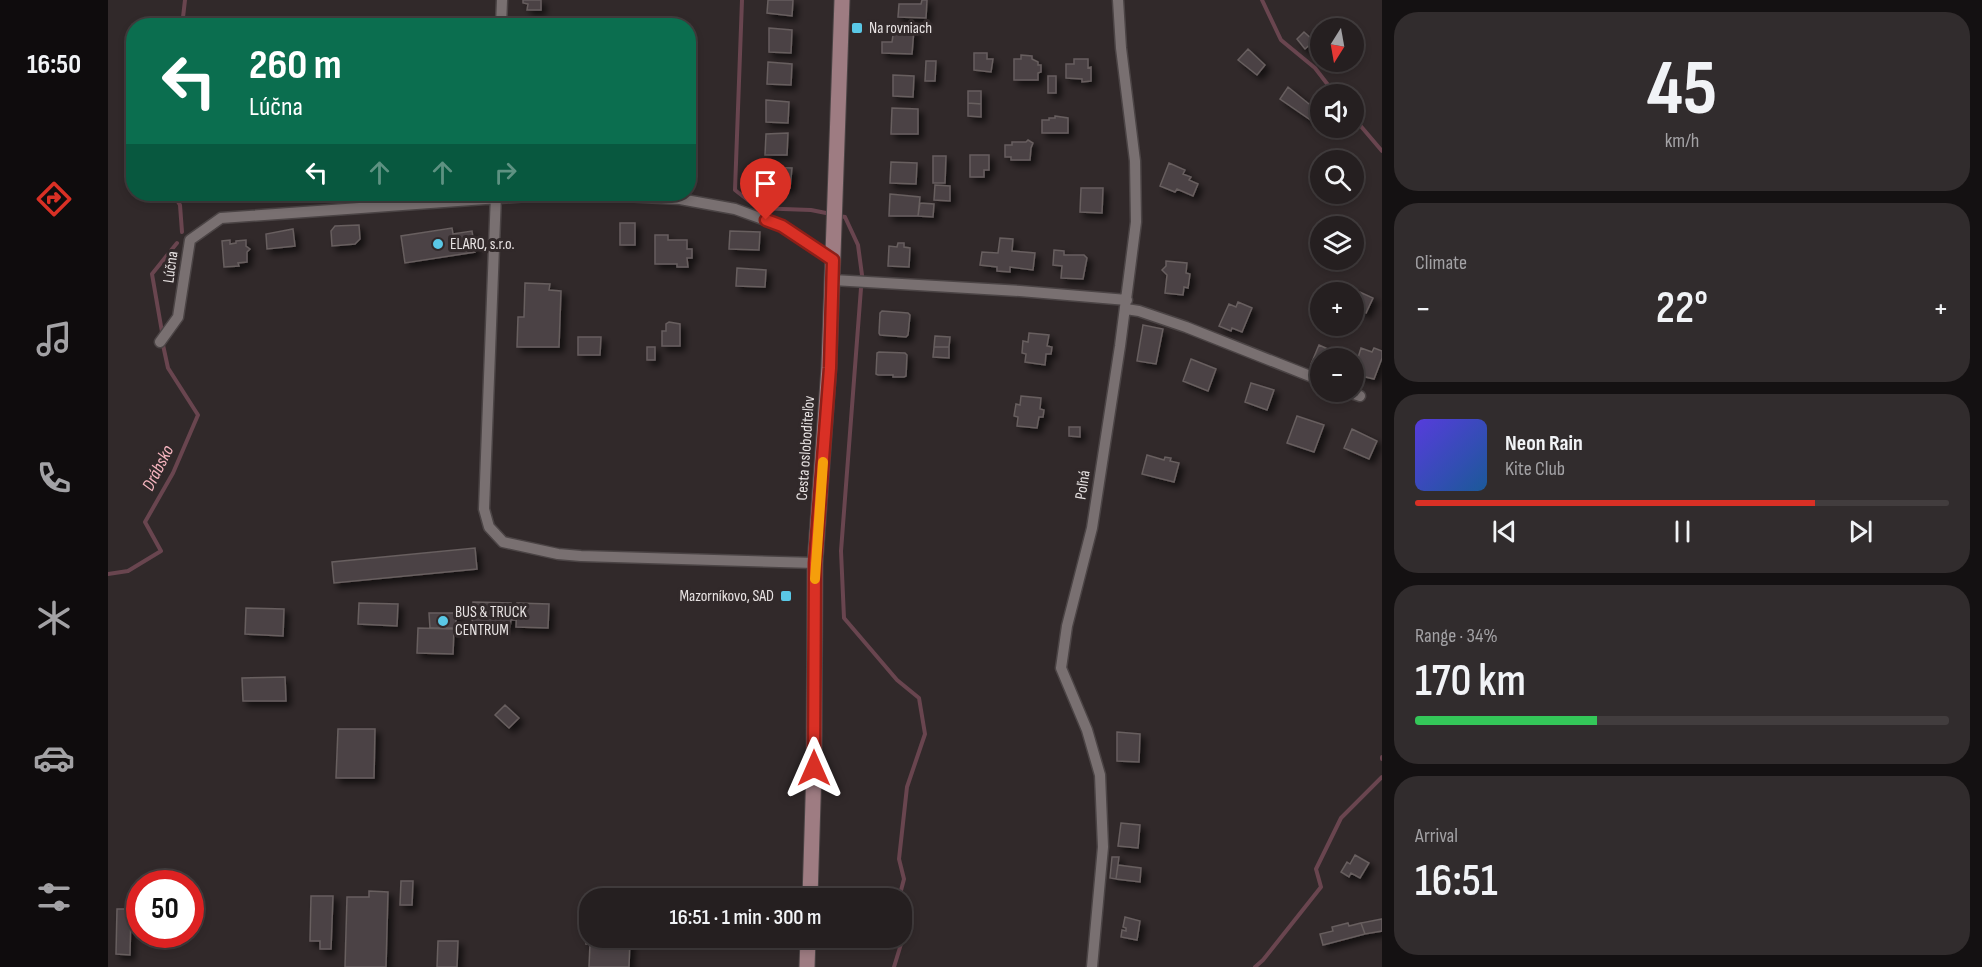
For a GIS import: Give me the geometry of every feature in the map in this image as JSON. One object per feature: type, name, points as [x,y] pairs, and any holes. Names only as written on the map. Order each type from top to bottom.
[{"type":"main road","name":"Cesta osloboditeľov","points":[[810,888],[814,768],[815,563],[830,368],[842,0]]},
{"type":"main road","points":[[807,967],[808,948]]},
{"type":"street","points":[[501,18],[502,0]]},
{"type":"street","name":"Poľná","points":[[1092,967],[1103,847],[1100,775],[1087,730],[1061,668],[1067,626],[1092,528],[1136,222],[1135,161],[1121,48],[1118,0]]},
{"type":"street","name":"Lúčna","points":[[160,342],[178,317],[190,240],[221,218],[434,201]]},
{"type":"street","points":[[496,201],[484,509],[489,527],[504,542],[569,555],[815,563]]},
{"type":"street","points":[[691,201],[735,209],[782,226],[833,260]]},
{"type":"street","points":[[833,280],[1020,291],[1126,304],[1310,376]]},
{"type":"building","points":[[523,0],[541,0],[541,10],[527,10],[528,4],[523,3]]},
{"type":"building","points":[[768,0],[793,0],[792,16],[767,13]]},
{"type":"building","points":[[922,0],[927,0],[926,18],[898,17],[899,4],[921,4]]},
{"type":"building","points":[[769,28],[792,30],[791,53],[769,52]]},
{"type":"building","points":[[894,28],[914,29],[912,54],[882,53],[882,42],[892,42]]},
{"type":"building","points":[[1304,32],[1310,37],[1310,45],[1305,49],[1297,39]]},
{"type":"building","points":[[1248,49],[1265,65],[1257,75],[1238,60]]},
{"type":"building","points":[[974,53],[987,53],[987,59],[993,59],[991,72],[974,70]]},
{"type":"building","points":[[1021,55],[1032,56],[1038,65],[1041,65],[1038,80],[1014,80],[1014,59],[1021,59]]},
{"type":"building","points":[[1074,59],[1088,59],[1088,68],[1091,67],[1091,81],[1082,82],[1082,79],[1066,78],[1066,64],[1074,64]]},
{"type":"building","points":[[926,61],[936,61],[935,81],[925,81]]},
{"type":"building","points":[[768,62],[792,64],[791,85],[767,84]]},
{"type":"building","points":[[893,75],[914,76],[913,97],[893,96]]},
{"type":"building","points":[[1048,76],[1056,76],[1056,93],[1048,93]]},
{"type":"building","points":[[1288,87],[1310,105],[1310,120],[1280,99]]},
{"type":"building","points":[[968,91],[981,91],[981,104],[968,103]]},
{"type":"building","points":[[766,100],[789,102],[788,123],[766,122]]},
{"type":"building","points":[[968,103],[981,104],[981,117],[968,116]]},
{"type":"building","points":[[892,108],[918,109],[918,134],[891,134]]},
{"type":"building","points":[[1055,116],[1068,118],[1068,133],[1042,133],[1042,120],[1049,120]]},
{"type":"building","points":[[788,133],[787,155],[765,155],[766,134]]},
{"type":"building","points":[[1028,140],[1033,143],[1030,160],[1011,160],[1011,157],[1005,157],[1005,145]]},
{"type":"building","points":[[970,155],[989,155],[989,170],[984,170],[984,177],[970,177]]},
{"type":"building","points":[[933,156],[946,156],[945,183],[933,183]]},
{"type":"building","points":[[891,162],[917,163],[916,184],[890,183]]},
{"type":"building","points":[[1169,163],[1185,170],[1183,174],[1191,177],[1189,180],[1198,184],[1193,196],[1177,189],[1175,192],[1160,186]]},
{"type":"building","points":[[766,167],[792,168],[790,188],[766,187]]},
{"type":"building","points":[[935,185],[950,186],[950,201],[934,200]]},
{"type":"building","points":[[1081,188],[1103,188],[1102,213],[1080,212]]},
{"type":"building","points":[[890,194],[920,197],[918,216],[889,216]]},
{"type":"building","points":[[920,203],[934,204],[933,217],[918,216]]},
{"type":"building","points":[[620,223],[635,223],[635,245],[620,245]]},
{"type":"building","points":[[359,225],[360,239],[355,244],[332,246],[331,231],[335,226]]},
{"type":"building","name":"ELARO, s.r.o.","points":[[452,228],[453,234],[472,231],[475,252],[405,263],[401,236]]},
{"type":"building","points":[[293,229],[295,246],[267,249],[266,234]]},
{"type":"building","points":[[730,231],[760,232],[759,250],[729,249]]},
{"type":"building","points":[[655,235],[668,235],[668,240],[687,240],[687,249],[692,249],[692,258],[687,258],[688,267],[677,267],[677,264],[655,264]]},
{"type":"building","points":[[1000,238],[1013,239],[1012,251],[1035,253],[1033,270],[1010,267],[1010,272],[997,271],[997,267],[980,265],[982,252],[998,253]]},
{"type":"building","points":[[230,240],[230,244],[246,240],[246,246],[250,249],[247,252],[247,262],[238,263],[239,266],[224,267],[222,241]]},
{"type":"building","points":[[898,243],[904,243],[904,247],[910,248],[909,267],[888,266],[889,246],[897,247]]},
{"type":"building","points":[[1054,250],[1064,251],[1064,255],[1084,255],[1087,258],[1083,279],[1061,278],[1062,266],[1053,265]]},
{"type":"building","points":[[1166,261],[1187,263],[1186,273],[1190,274],[1188,288],[1184,287],[1183,295],[1165,293],[1167,275],[1162,270],[1166,266]]},
{"type":"building","points":[[737,268],[766,270],[765,287],[736,286]]},
{"type":"building","points":[[525,283],[550,284],[549,290],[561,291],[559,347],[517,347],[518,317],[524,317]]},
{"type":"building","points":[[1364,294],[1373,298],[1366,313],[1364,312]]},
{"type":"building","points":[[1238,302],[1252,308],[1242,332],[1232,328],[1231,331],[1219,326],[1229,304],[1236,307]]},
{"type":"building","points":[[882,311],[910,315],[906,337],[880,335],[880,313]]},
{"type":"building","points":[[669,322],[680,324],[680,346],[662,346],[662,331],[666,331],[666,324]]},
{"type":"building","points":[[1143,325],[1163,329],[1156,364],[1137,361]]},
{"type":"building","points":[[1029,333],[1049,335],[1047,346],[1052,347],[1051,354],[1046,354],[1045,365],[1025,362],[1026,354],[1022,353],[1023,341],[1028,342]]},
{"type":"building","points":[[935,336],[950,337],[949,347],[934,347]]},
{"type":"building","points":[[578,337],[601,337],[600,355],[578,355]]},
{"type":"building","points":[[647,347],[655,347],[655,360],[647,360]]},
{"type":"building","points":[[934,347],[949,347],[949,358],[933,357]]},
{"type":"building","points":[[1374,348],[1382,351],[1382,358],[1374,379],[1364,377],[1364,349],[1372,352]]},
{"type":"building","points":[[877,353],[905,353],[907,355],[906,376],[893,377],[893,375],[876,374]]},
{"type":"building","points":[[1191,359],[1216,369],[1208,391],[1183,381]]},
{"type":"building","points":[[1251,383],[1274,390],[1267,410],[1245,402]]},
{"type":"building","points":[[1021,396],[1041,398],[1040,409],[1044,410],[1043,417],[1039,417],[1037,428],[1017,426],[1018,417],[1014,416],[1016,404],[1020,405]]},
{"type":"building","points":[[1297,416],[1324,425],[1314,452],[1287,443]]},
{"type":"building","points":[[1069,427],[1080,427],[1080,437],[1069,436]]},
{"type":"building","points":[[1352,429],[1377,441],[1369,459],[1344,448]]},
{"type":"building","points":[[1147,455],[1164,460],[1165,457],[1171,458],[1170,461],[1179,463],[1174,482],[1142,474]]},
{"type":"building","points":[[475,548],[477,569],[334,583],[332,562]]},
{"type":"building","points":[[473,602],[511,603],[511,612],[517,613],[516,620],[511,620],[510,627],[472,626]]},
{"type":"building","points":[[359,603],[398,604],[397,626],[358,624]]},
{"type":"building","points":[[517,603],[549,604],[548,628],[516,627]]},
{"type":"building","points":[[246,608],[284,609],[283,636],[245,634]]},
{"type":"building","name":"BUS & TRUCK CENTRUM","points":[[429,613],[456,613],[456,628],[430,628]]},
{"type":"building","points":[[418,628],[454,629],[453,654],[417,653]]},
{"type":"building","points":[[285,677],[286,701],[243,701],[242,678]]},
{"type":"building","points":[[505,705],[519,718],[509,728],[495,715]]},
{"type":"building","points":[[338,729],[375,729],[374,778],[336,778]]},
{"type":"building","points":[[1117,732],[1140,734],[1139,762],[1117,761]]},
{"type":"building","points":[[1121,823],[1140,825],[1138,848],[1118,846]]},
{"type":"building","points":[[1355,855],[1369,863],[1360,878],[1351,873],[1349,877],[1341,872],[1347,862],[1350,864]]},
{"type":"building","points":[[1112,857],[1119,857],[1116,879],[1110,878]]},
{"type":"building","points":[[1118,865],[1141,868],[1140,882],[1116,879]]},
{"type":"building","points":[[401,881],[413,881],[412,905],[400,905]]},
{"type":"building","points":[[369,891],[388,892],[386,967],[345,967],[347,897],[369,897]]},
{"type":"building","points":[[311,896],[333,896],[331,949],[320,949],[320,941],[310,941]]},
{"type":"building","points":[[117,909],[126,909],[126,948],[130,948],[130,955],[116,954]]},
{"type":"building","points":[[1125,917],[1140,921],[1137,940],[1121,937],[1122,930],[1126,931],[1123,927]]},
{"type":"building","points":[[1382,919],[1382,931],[1365,934],[1361,923]]},
{"type":"building","points":[[1348,923],[1349,926],[1361,923],[1365,934],[1323,945],[1320,934],[1333,931],[1332,927]]},
{"type":"building","points":[[438,941],[458,941],[457,967],[437,967]]},
{"type":"building","points":[[590,948],[630,948],[629,967],[589,967]]},
{"type":"waterway","name":"Drábsko","points":[[183,18],[185,0]]},
{"type":"waterway","points":[[742,0],[735,190],[758,208],[811,210],[831,214]]},
{"type":"waterway","points":[[1262,0],[1281,40],[1315,68],[1327,84]]},
{"type":"waterway","points":[[1364,130],[1382,151]]},
{"type":"waterway","name":"Drábsko","points":[[177,201],[180,205],[182,232]]},
{"type":"waterway","points":[[839,216],[845,217],[858,245],[862,275],[841,551],[844,618],[897,680],[919,698],[925,734],[907,787],[899,859],[904,879],[902,888]]},
{"type":"waterway","name":"Drábsko","points":[[162,332],[152,274],[177,243]]},
{"type":"waterway","name":"Drábsko","points":[[108,574],[128,571],[161,551],[145,522],[173,473],[198,415],[168,368],[163,345]]},
{"type":"waterway","points":[[1255,967],[1321,887],[1316,869],[1341,818],[1382,777]]},
{"type":"waterway","points":[[894,967],[900,948]]},
{"type":"slow traffic","points":[[815,579],[823,462]]},
{"type":"place","name":"Na rovniach","points":[[857,28]]},
{"type":"place","name":"ELARO, s.r.o.","points":[[438,244]]},
{"type":"place","name":"Mazorníkovo, SAD","points":[[786,596]]},
{"type":"place","name":"BUS & TRUCK CENTRUM","points":[[443,621]]},
{"type":"route","points":[[766,220],[782,226],[833,260],[830,368],[815,563],[814,768]]}]
